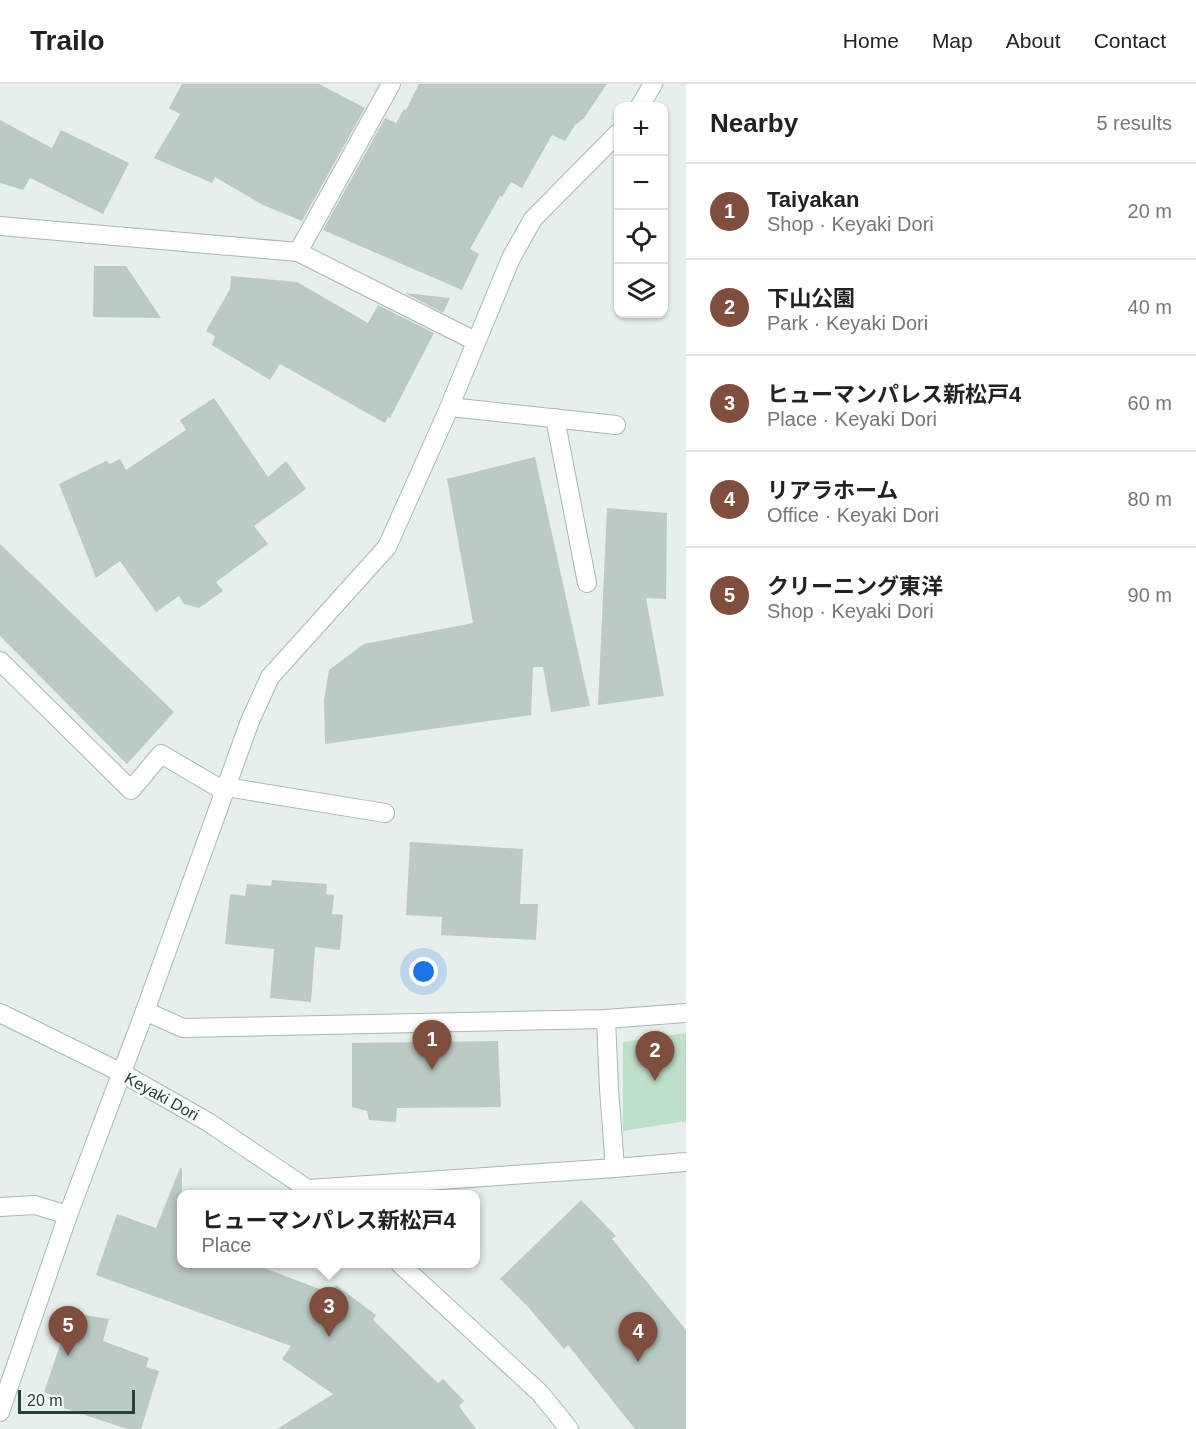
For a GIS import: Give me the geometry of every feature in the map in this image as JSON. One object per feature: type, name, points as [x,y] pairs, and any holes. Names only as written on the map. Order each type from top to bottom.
[{"type":"street","points":[[643,102],[654,84]]},
{"type":"street","points":[[298,252],[385,86]]},
{"type":"street","points":[[0,1412],[120,1072],[145,1011],[250,721],[270,677],[387,547],[450,407],[475,341],[511,258],[533,219],[614,137]]},
{"type":"street","points":[[0,225],[298,252],[475,341]]},
{"type":"street","points":[[450,407],[616,425]]},
{"type":"street","points":[[555,418],[587,583]]},
{"type":"street","points":[[0,662],[131,790],[161,754],[225,789],[385,813]]},
{"type":"street","points":[[145,1011],[183,1028],[606,1018],[686,1013]]},
{"type":"street","name":"Keyaki Dori","points":[[0,1013],[120,1072],[208,1122],[309,1190]]},
{"type":"street","points":[[606,1018],[615,1168]]},
{"type":"street","points":[[337,1190],[686,1162]]},
{"type":"street","points":[[0,1207],[35,1205],[68,1215]]},
{"type":"street","points":[[405,1268],[540,1393],[569,1429]]},
{"type":"green space","points":[[686,1033],[686,1121],[623,1131],[623,1042]]},
{"type":"building","points":[[182,84],[319,84],[365,108],[302,221],[263,205],[215,177],[212,183],[154,158],[180,114],[169,108]]},
{"type":"building","points":[[419,84],[607,84],[565,141],[552,135],[522,188],[511,182],[502,197],[500,196],[470,249],[479,254],[462,290],[323,230],[385,118],[396,123],[404,109],[406,110]]},
{"type":"building","points":[[0,120],[52,148],[61,130],[129,163],[103,214],[30,178],[23,190],[0,183]]},
{"type":"building","points":[[94,266],[126,266],[161,318],[93,317]]},
{"type":"building","points":[[231,276],[297,282],[368,323],[378,305],[434,333],[390,418],[388,417],[385,423],[280,364],[270,380],[212,345],[215,336],[206,331],[230,289]]},
{"type":"building","points":[[405,293],[450,298],[443,313]]},
{"type":"building","points":[[214,398],[268,477],[286,461],[306,489],[254,526],[268,544],[216,582],[223,591],[199,608],[184,604],[179,596],[156,612],[120,561],[96,578],[59,484],[106,461],[110,464],[120,459],[126,470],[186,430],[180,420]]},
{"type":"building","points":[[535,457],[590,706],[551,712],[543,667],[533,667],[531,715],[325,744],[324,700],[329,670],[364,644],[473,623],[447,479]]},
{"type":"building","points":[[607,508],[667,513],[666,599],[646,598],[664,696],[598,705]]},
{"type":"building","points":[[0,544],[174,712],[127,764],[0,636]]},
{"type":"building","points":[[410,842],[523,849],[520,904],[538,904],[536,940],[441,935],[442,917],[406,915]]},
{"type":"building","points":[[272,880],[327,884],[326,894],[334,895],[332,914],[343,915],[340,950],[315,947],[311,1002],[270,998],[274,949],[225,944],[230,894],[245,896],[247,884],[271,886]]},
{"type":"building","points":[[498,1041],[501,1107],[397,1108],[396,1122],[369,1120],[367,1111],[352,1107],[352,1043]]},
{"type":"building","points":[[180,1168],[182,1168],[182,1190],[177,1190],[177,1268],[264,1268],[330,1293],[336,1285],[376,1315],[373,1320],[438,1383],[443,1379],[464,1401],[459,1406],[476,1429],[277,1429],[333,1394],[282,1359],[291,1346],[96,1275],[117,1214],[156,1228]]},
{"type":"building","points":[[581,1200],[616,1236],[612,1239],[686,1330],[686,1429],[635,1429],[568,1345],[564,1349],[529,1308],[500,1279]]},
{"type":"building","points":[[71,1313],[109,1319],[103,1341],[149,1358],[146,1367],[159,1371],[141,1429],[127,1429],[49,1403],[52,1395],[44,1392]]},
{"type":"place","name":"Taiyakan","points":[[432,1070]]},
{"type":"place","name":"下山公園","points":[[655,1081]]},
{"type":"place","name":"ヒューマンパレス新松戸4","points":[[329,1337]]},
{"type":"place","name":"クリーニング東洋","points":[[68,1356]]},
{"type":"place","name":"リアラホーム","points":[[638,1362]]}]
